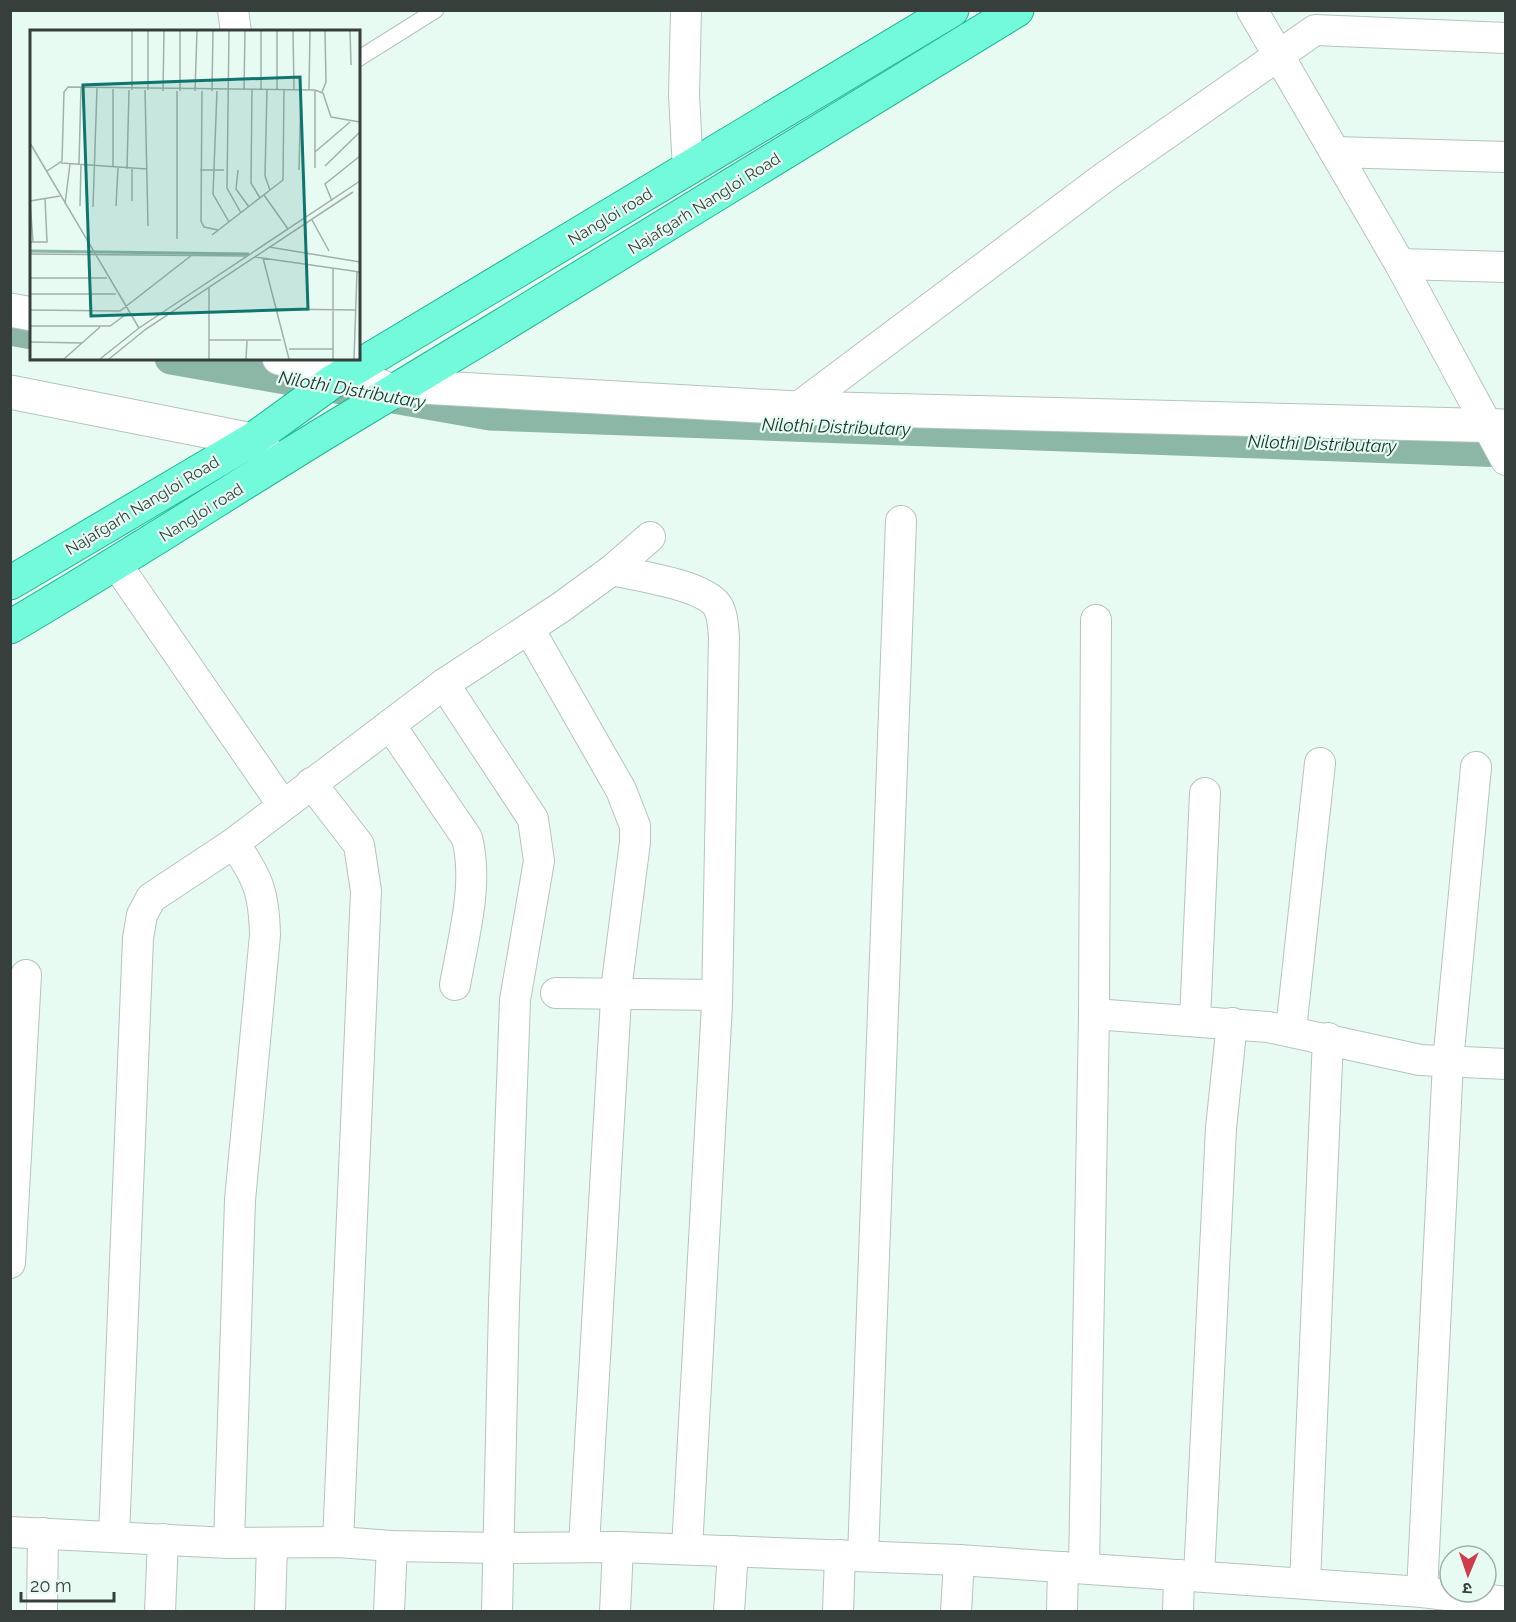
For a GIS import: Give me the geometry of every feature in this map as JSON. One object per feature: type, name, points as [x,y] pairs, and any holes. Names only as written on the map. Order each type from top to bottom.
[{"type":"main road","name":"Nangloi road","points":[[261,432],[340,377],[952,10]]},
{"type":"main road","name":"Najafgarh Nangloi Road","points":[[396,390],[679,220],[1017,10]]},
{"type":"main road","name":"Nangloi road","points":[[10,627],[117,564],[396,390]]},
{"type":"main road","name":"Najafgarh Nangloi Road","points":[[10,583],[261,432]]},
{"type":"street","points":[[233,10],[236,30]]},
{"type":"street","points":[[686,10],[684,95],[688,170]]},
{"type":"street","points":[[1257,12],[1279,57],[1494,427],[1506,460]]},
{"type":"street","points":[[797,408],[1106,176],[1203,107],[1279,57],[1308,34],[1320,29],[1506,38]]},
{"type":"street","points":[[1335,152],[1506,157]]},
{"type":"street","points":[[1400,264],[1506,267]]},
{"type":"street","points":[[10,310],[30,314]]},
{"type":"street","points":[[292,360],[340,377],[396,390],[797,408],[1494,427]]},
{"type":"street","points":[[10,392],[261,432],[279,463]]},
{"type":"street","points":[[838,1611],[851,1556],[901,521]]},
{"type":"street","points":[[114,1537],[139,926],[151,898],[234,843],[282,804],[444,684],[612,570],[650,537]]},
{"type":"street","points":[[117,564],[282,804]]},
{"type":"street","points":[[612,570],[694,590],[717,606],[723,620],[717,995],[687,1549]]},
{"type":"street","points":[[1062,1611],[1073,1568],[1094,1014],[1096,620]]},
{"type":"street","points":[[529,628],[621,790],[635,826],[616,993],[584,1546]]},
{"type":"street","points":[[444,684],[533,819],[539,861],[515,1000],[504,1304],[497,1611]]},
{"type":"street","points":[[390,724],[467,838],[471,852],[469,902],[455,985]]},
{"type":"street","points":[[1291,1030],[1320,763]]},
{"type":"street","points":[[1422,1592],[1448,1062],[1476,766]]},
{"type":"street","points":[[310,783],[359,845],[366,891],[338,1542]]},
{"type":"street","points":[[1195,1020],[1205,793]]},
{"type":"street","points":[[229,1543],[240,1200],[265,935],[264,914],[256,876],[234,843]]},
{"type":"street","points":[[10,1263],[26,975]]},
{"type":"street","points":[[556,993],[717,995]]},
{"type":"street","points":[[1094,1014],[1232,1023],[1291,1030],[1405,1057],[1448,1062],[1506,1064]]},
{"type":"street","points":[[1178,1611],[1189,1575],[1220,1140],[1232,1023]]},
{"type":"street","points":[[1305,1583],[1328,1038]]},
{"type":"street","points":[[10,1532],[229,1543],[338,1542],[392,1546],[499,1548],[584,1546],[958,1560],[1305,1583],[1422,1592],[1506,1602]]},
{"type":"street","points":[[42,1611],[43,1533]]},
{"type":"street","points":[[160,1611],[163,1539]]},
{"type":"street","points":[[270,1611],[272,1543]]},
{"type":"street","points":[[389,1611],[392,1546]]},
{"type":"street","points":[[615,1611],[618,1547]]},
{"type":"street","points":[[729,1611],[733,1551]]},
{"type":"street","points":[[956,1611],[958,1560]]},
{"type":"lane","points":[[360,58],[436,10]]},
{"type":"waterway","name":"Nilothi Distributary","points":[[10,329],[30,333]]},
{"type":"waterway","name":"Nilothi Distributary","points":[[182,360],[490,414],[1506,451]]}]
